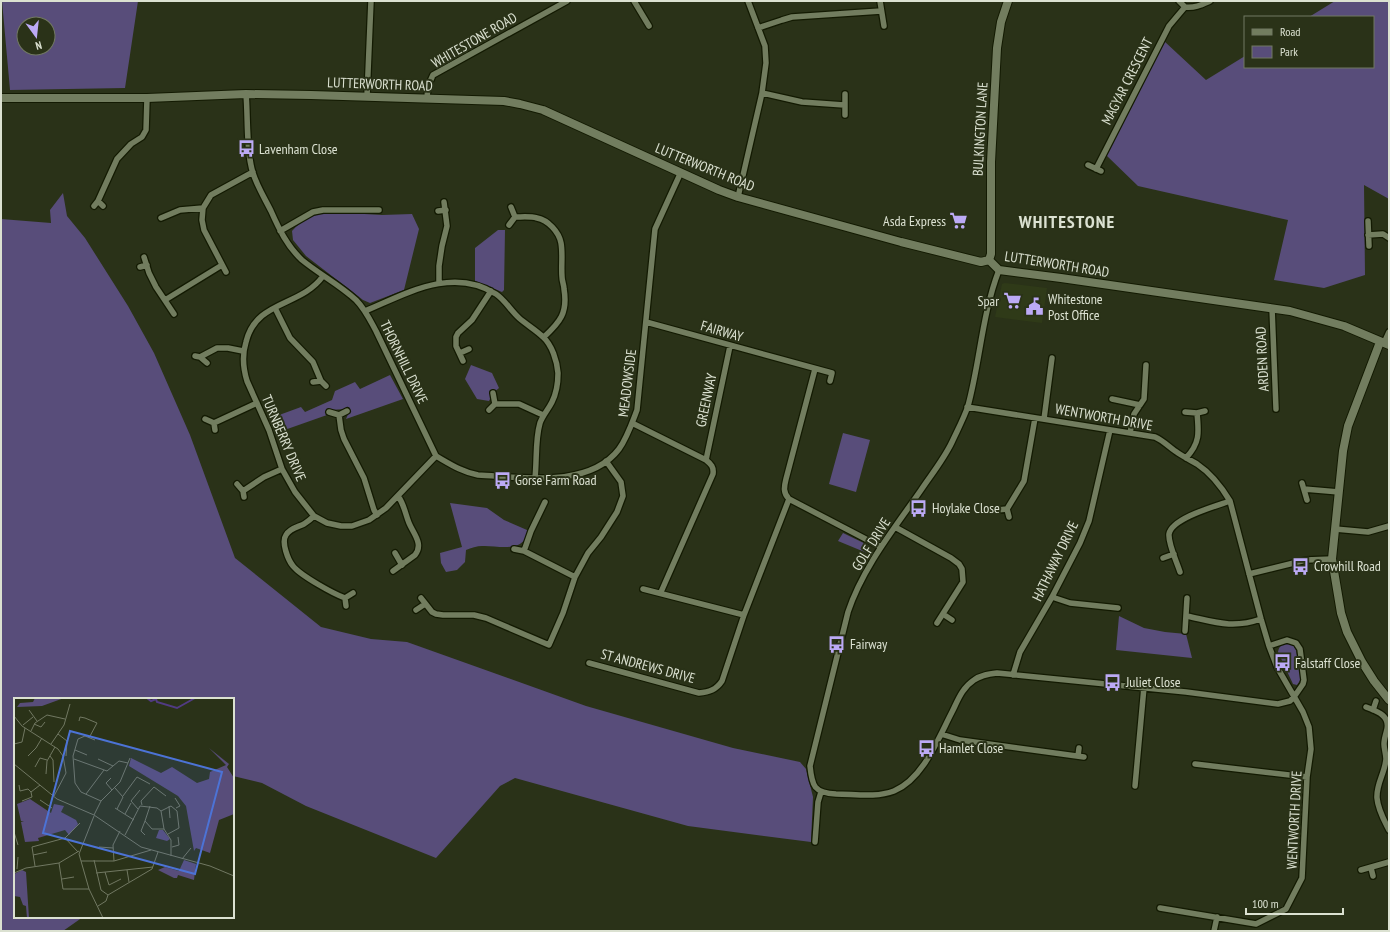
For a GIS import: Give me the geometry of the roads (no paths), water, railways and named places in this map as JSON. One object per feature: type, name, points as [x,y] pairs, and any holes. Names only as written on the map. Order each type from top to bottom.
[{"type":"main road","name":"BULKINGTON LANE","points":[[989,260],[991,254],[991,162],[997,48],[1001,22],[1008,1]]},
{"type":"main road","name":"LUTTERWORTH ROAD","points":[[1,98],[147,98],[246,94],[367,96],[504,101],[543,110],[719,190],[738,197],[901,242],[981,262],[989,260],[999,270],[1272,308],[1310,316],[1337,324],[1384,343]]},
{"type":"main road","points":[[1384,343],[1348,426],[1343,451],[1332,559],[1341,613],[1347,632],[1362,662],[1374,681],[1389,700]]},
{"type":"street","points":[[367,96],[371,1]]},
{"type":"street","name":"WHITESTONE ROAD","points":[[427,98],[428,86],[433,75],[567,1]]},
{"type":"street","points":[[634,1],[649,26]]},
{"type":"street","points":[[738,197],[762,92],[766,56],[748,1]]},
{"type":"street","points":[[880,1],[884,26]]},
{"type":"street","points":[[1179,1],[1185,7],[1199,6],[1210,1]]},
{"type":"street","name":"MAGYAR CRESCENT","points":[[1088,166],[1099,170],[1169,26],[1185,7]]},
{"type":"street","points":[[758,28],[792,17],[881,11]]},
{"type":"street","points":[[762,92],[802,102],[844,105]]},
{"type":"street","name":"THORNHILL DRIVE","points":[[246,94],[250,157],[253,172],[280,231],[297,255],[323,276],[344,290],[357,301],[365,311],[436,456]]},
{"type":"street","points":[[845,94],[845,115]]},
{"type":"street","points":[[103,206],[96,204],[117,160],[131,144],[144,134],[146,130],[147,98]]},
{"type":"street","points":[[226,272],[204,230],[202,220],[203,208],[211,195],[253,172]]},
{"type":"street","name":"MEADOWSIDE","points":[[680,172],[655,229],[637,410],[632,423],[706,460]]},
{"type":"street","points":[[439,282],[439,266],[447,226],[444,202]]},
{"type":"street","points":[[511,207],[515,217]]},
{"type":"street","points":[[162,218],[180,210],[203,208]]},
{"type":"street","points":[[280,231],[313,212],[323,210],[379,210]]},
{"type":"street","points":[[438,210],[446,210]]},
{"type":"street","points":[[509,225],[515,217]]},
{"type":"street","points":[[515,217],[536,217],[541,219],[555,230],[559,236],[561,244],[562,277],[566,305],[561,318],[555,327],[544,337]]},
{"type":"street","points":[[1368,221],[1369,246]]},
{"type":"street","points":[[1368,235],[1383,234],[1389,238]]},
{"type":"street","points":[[144,257],[156,287],[174,314]]},
{"type":"street","points":[[140,267],[147,265]]},
{"type":"street","points":[[165,300],[222,265]]},
{"type":"street","name":"GOLF DRIVE","points":[[821,792],[814,786],[810,766],[854,593],[881,548],[932,475],[951,444],[967,407],[984,327],[999,270]]},
{"type":"street","name":"TURNBERRY DRIVE","points":[[323,276],[319,282],[308,291],[267,311],[259,318],[249,331],[243,351],[244,373],[269,430],[282,469],[295,492],[314,516],[327,523],[341,526],[352,526],[362,523],[377,515],[398,496],[436,456]]},
{"type":"street","points":[[365,311],[424,286],[439,282],[470,283],[486,288],[497,295],[519,318],[544,337],[550,346],[555,359],[558,379],[553,401],[543,416],[538,432],[535,478]]},
{"type":"street","points":[[463,361],[456,346],[456,337],[458,333],[472,320],[491,291]]},
{"type":"street","points":[[275,308],[290,338],[313,362],[321,381],[326,386]]},
{"type":"street","name":"ARDEN ROAD","points":[[1272,308],[1276,409]]},
{"type":"street","name":"FAIRWAY","points":[[646,322],[832,374],[830,381]]},
{"type":"street","points":[[1384,343],[1389,332]]},
{"type":"street","name":"GREENWAY","points":[[706,460],[730,346]]},
{"type":"street","points":[[207,363],[198,356],[217,348],[228,348],[243,351]]},
{"type":"street","points":[[460,354],[470,349]]},
{"type":"street","points":[[1044,419],[1052,358]]},
{"type":"street","points":[[1130,433],[1134,414],[1144,399],[1146,365]]},
{"type":"street","points":[[815,369],[784,488],[786,496],[881,548]]},
{"type":"street","points":[[313,382],[321,381]]},
{"type":"street","points":[[493,393],[495,404]]},
{"type":"street","points":[[1112,399],[1140,405]]},
{"type":"street","points":[[205,419],[214,423],[257,403]]},
{"type":"street","points":[[489,410],[495,404],[518,404],[543,416]]},
{"type":"street","name":"WENTWORTH DRIVE","points":[[967,407],[1155,437],[1214,477],[1230,501],[1260,619],[1269,646],[1277,667],[1303,712],[1309,727],[1311,749],[1307,776],[1302,878],[1286,909],[1256,924],[1160,908]]},
{"type":"street","points":[[329,412],[339,415],[346,411]]},
{"type":"street","points":[[1185,412],[1197,413],[1206,411]]},
{"type":"street","points":[[1186,458],[1193,450],[1199,432],[1197,413]]},
{"type":"street","points":[[339,415],[344,439],[364,478],[377,515]]},
{"type":"street","points":[[1006,509],[1024,481],[1035,418]]},
{"type":"street","points":[[214,423],[215,430]]},
{"type":"street","points":[[436,456],[468,474],[557,478],[590,471],[606,461],[618,449],[632,423]]},
{"type":"street","name":"HATHAWAY DRIVE","points":[[1013,675],[1020,652],[1052,597],[1080,543],[1088,521],[1110,430]]},
{"type":"street","points":[[661,592],[713,474],[713,468],[706,460]]},
{"type":"street","points":[[421,598],[432,612],[443,616],[474,615],[486,618],[549,645],[563,613],[575,577],[588,553],[601,537],[617,512],[623,496],[621,482],[606,461]]},
{"type":"street","points":[[237,484],[244,494],[264,477],[282,469]]},
{"type":"street","points":[[1307,500],[1303,486],[1339,492]]},
{"type":"street","points":[[393,571],[418,552],[418,542],[409,523],[402,501],[398,496]]},
{"type":"street","points":[[643,589],[661,592],[744,615],[789,499]]},
{"type":"street","points":[[1180,572],[1169,542],[1169,533],[1174,525],[1190,516],[1230,501]]},
{"type":"street","points":[[524,551],[538,509],[545,502]]},
{"type":"street","points":[[997,510],[1006,509]]},
{"type":"street","points":[[1006,509],[1009,517]]},
{"type":"street","points":[[314,516],[304,524],[294,528],[286,535],[284,546],[293,566],[334,594],[345,598]]},
{"type":"street","points":[[1335,529],[1368,532],[1389,526]]},
{"type":"street","points":[[895,527],[951,558],[959,564],[962,569],[963,582],[937,623]]},
{"type":"street","points":[[514,549],[524,551],[575,577]]},
{"type":"street","points":[[394,553],[402,564]]},
{"type":"street","points":[[1163,558],[1174,554]]},
{"type":"street","points":[[1249,574],[1306,560],[1332,559]]},
{"type":"street","points":[[345,598],[352,593]]},
{"type":"street","points":[[1052,597],[1070,603],[1118,608]]},
{"type":"street","points":[[345,598],[346,606]]},
{"type":"street","points":[[1185,631],[1187,598]]},
{"type":"street","points":[[416,610],[425,604]]},
{"type":"street","points":[[943,614],[952,620]]},
{"type":"street","name":"ST ANDREWS DRIVE","points":[[589,663],[699,693],[713,690],[722,682],[744,615]]},
{"type":"street","points":[[1186,616],[1229,625],[1238,625],[1260,619]]},
{"type":"street","points":[[815,842],[818,802],[821,792],[828,794],[872,795],[894,791],[912,779],[922,768],[962,691],[974,680],[985,675],[1013,675],[1144,687],[1278,704],[1290,701],[1304,680],[1300,650],[1296,643],[1287,640],[1269,646]]},
{"type":"street","points":[[1135,786],[1144,687]]},
{"type":"street","points":[[1373,710],[1376,701]]},
{"type":"street","points":[[1366,707],[1378,711],[1387,720],[1388,727],[1384,744],[1386,758],[1377,797],[1382,816],[1389,830]]},
{"type":"street","points":[[941,734],[960,740],[1081,756],[1079,748]]},
{"type":"street","points":[[1195,764],[1307,776]]},
{"type":"street","points":[[1361,870],[1389,862]]},
{"type":"street","points":[[1371,868],[1373,876]]},
{"type":"street","points":[[1214,931],[1217,918]]},
{"type":"place","name":"Lavenham Close","points":[[246,149]]},
{"type":"place","name":"Asda Express","points":[[959,221]]},
{"type":"place","name":"Spar","points":[[1012,301]]},
{"type":"place","name":"Whitestone Post Office","points":[[1035,307]]},
{"type":"place","name":"Gorse Farm Road","points":[[502,480]]},
{"type":"place","name":"Hoylake Close","points":[[919,508]]},
{"type":"place","name":"Crowhill Road","points":[[1301,566]]},
{"type":"place","name":"Fairway","points":[[837,644]]},
{"type":"place","name":"Falstaff Close","points":[[1282,663]]},
{"type":"place","name":"Juliet Close","points":[[1113,682]]},
{"type":"place","name":"Hamlet Close","points":[[926,748]]},
{"type":"district","name":"WHITESTONE","points":[[1067,221]]}]
